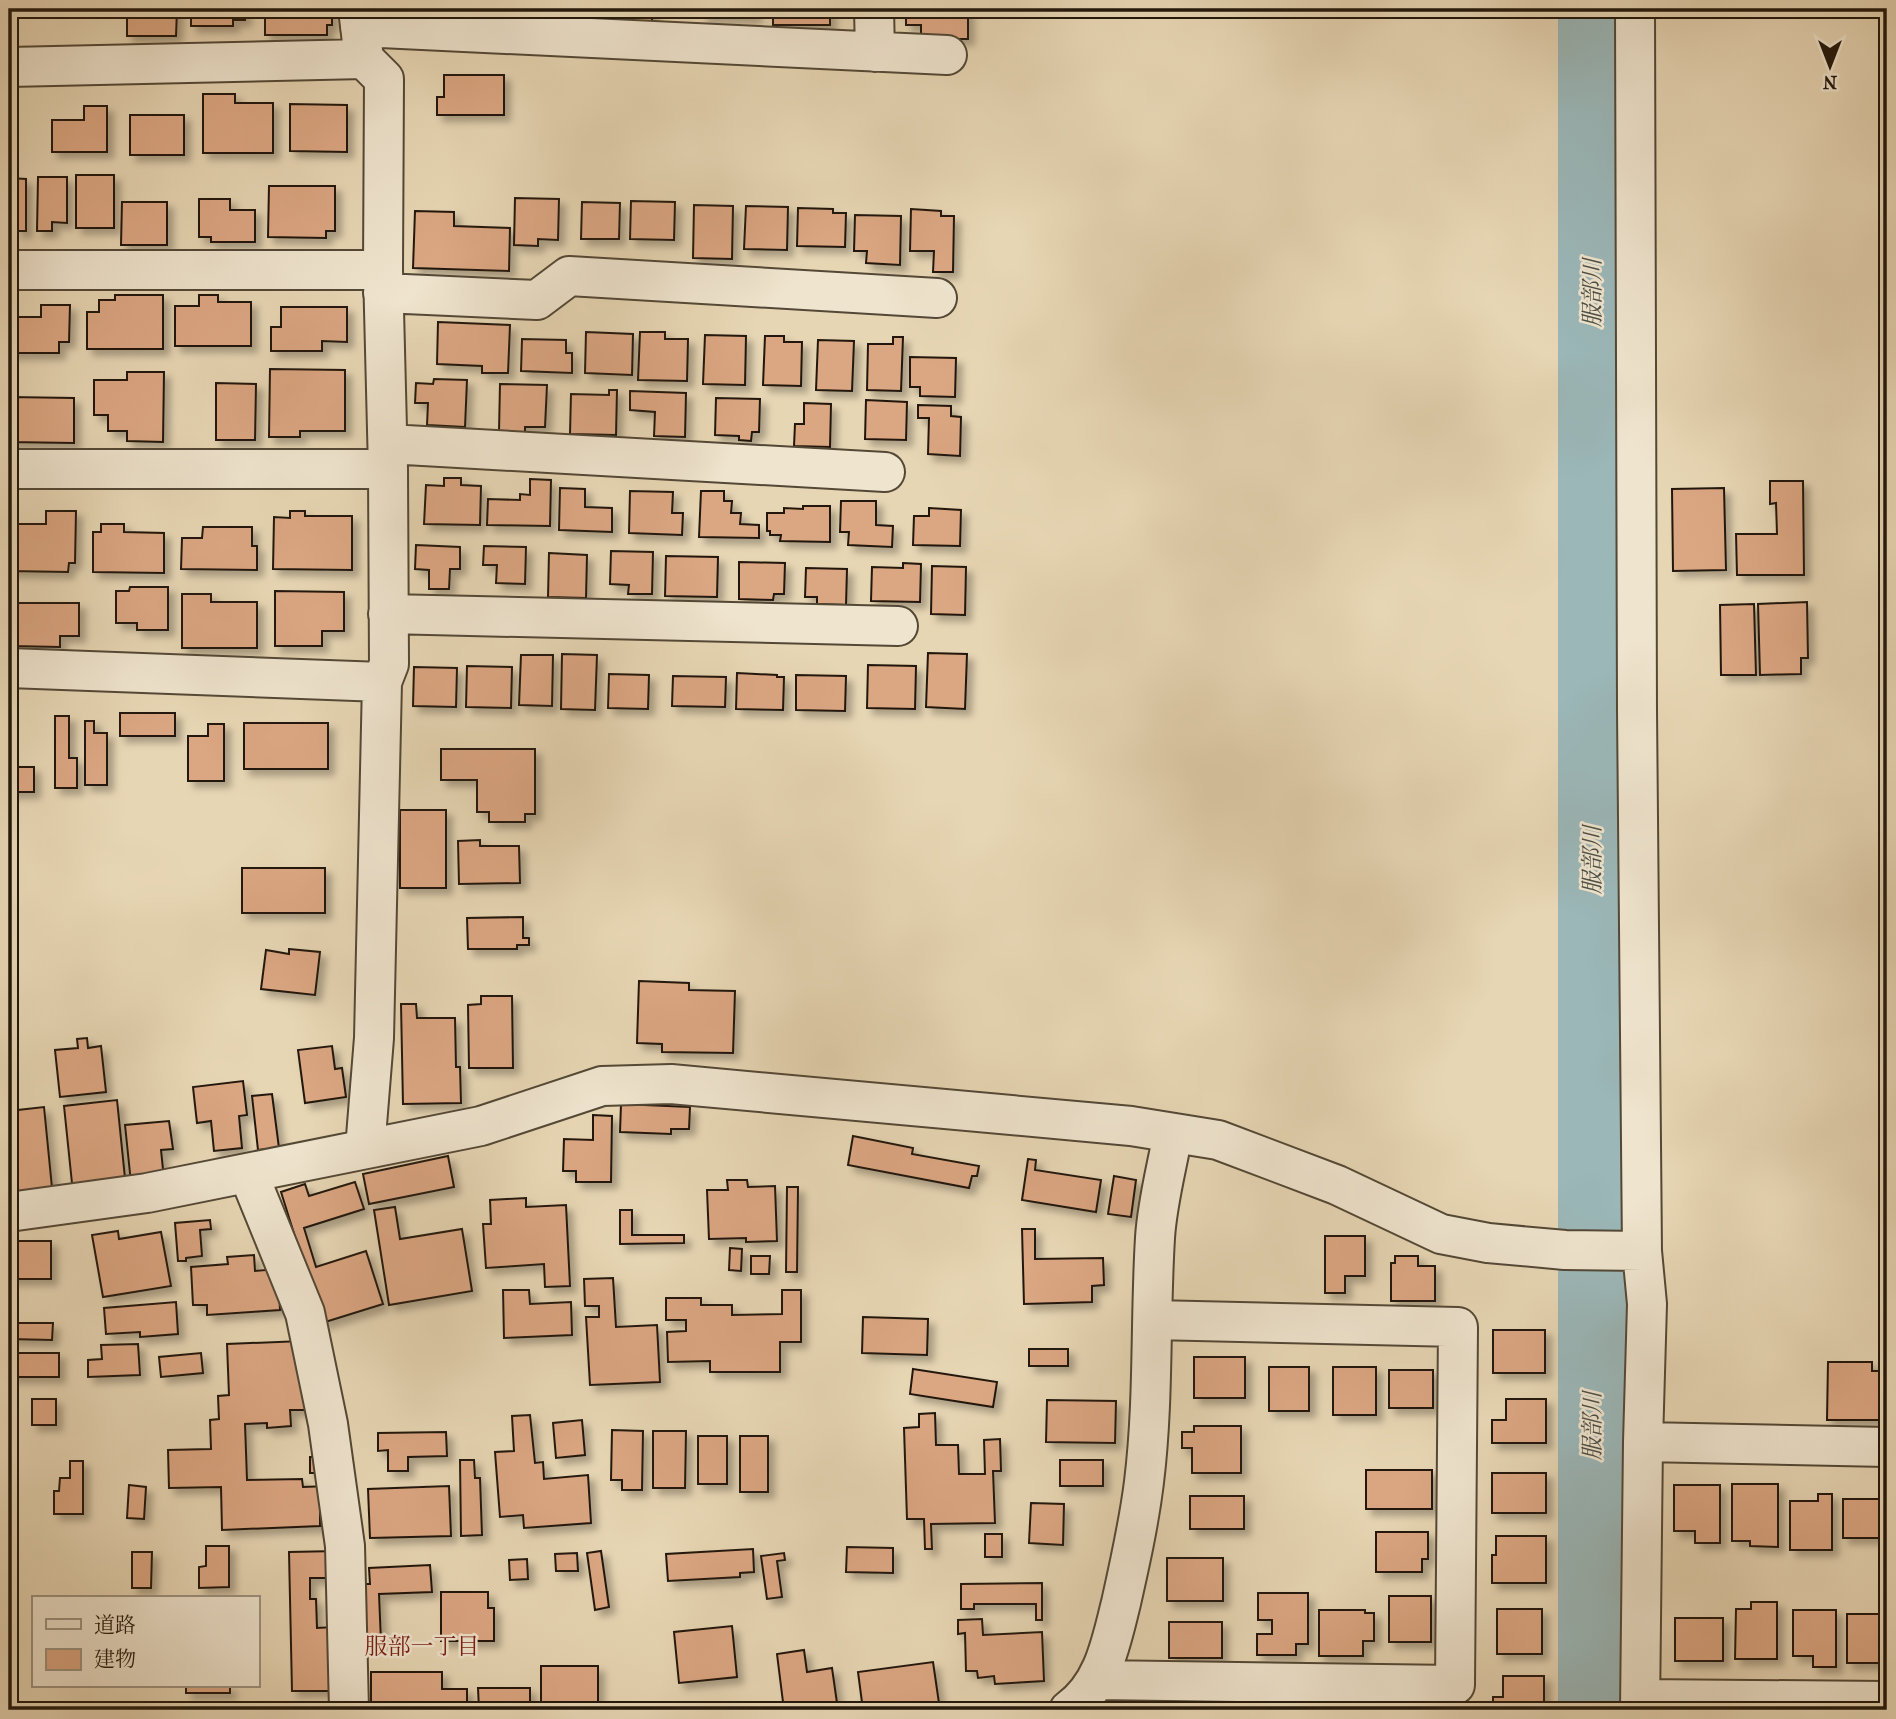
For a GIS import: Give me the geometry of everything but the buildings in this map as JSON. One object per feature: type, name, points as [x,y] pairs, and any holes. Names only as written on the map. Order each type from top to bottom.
[{"type":"street","points":[[874,9],[875,52]]},
{"type":"street","points":[[1635,9],[1636,696],[1642,1251],[1647,1304],[1641,1705],[1887,1701]]},
{"type":"street","points":[[9,67],[361,31],[677,26],[875,52],[947,55]]},
{"type":"street","points":[[361,31],[384,79],[383,281],[388,456],[389,664],[382,682],[374,1038],[365,1149]]},
{"type":"street","points":[[9,270],[383,281],[537,300],[569,276],[937,298]]},
{"type":"street","points":[[9,469],[388,456],[885,472]]},
{"type":"street","points":[[388,614],[898,626]]},
{"type":"street","points":[[9,668],[382,682]]},
{"type":"street","points":[[9,1212],[147,1193],[481,1126],[601,1086],[671,1084],[1117,1125],[1219,1140],[1337,1185],[1441,1234],[1488,1243],[1565,1250],[1642,1251]]},
{"type":"street","points":[[1069,1710],[1077,1705],[1098,1680],[1135,1542],[1150,1404],[1155,1234],[1173,1133]]},
{"type":"street","points":[[248,1173],[304,1313],[328,1424],[345,1546],[349,1710]]},
{"type":"street","points":[[1098,1680],[1455,1685],[1458,1327],[1153,1320]]},
{"type":"street","points":[[1643,1442],[1887,1447]]},
{"type":"waterway","name":"服部川","points":[[1592,9],[1592,1710]]},
{"type":"district","name":"服部一丁目","points":[[422,1646]]}]
